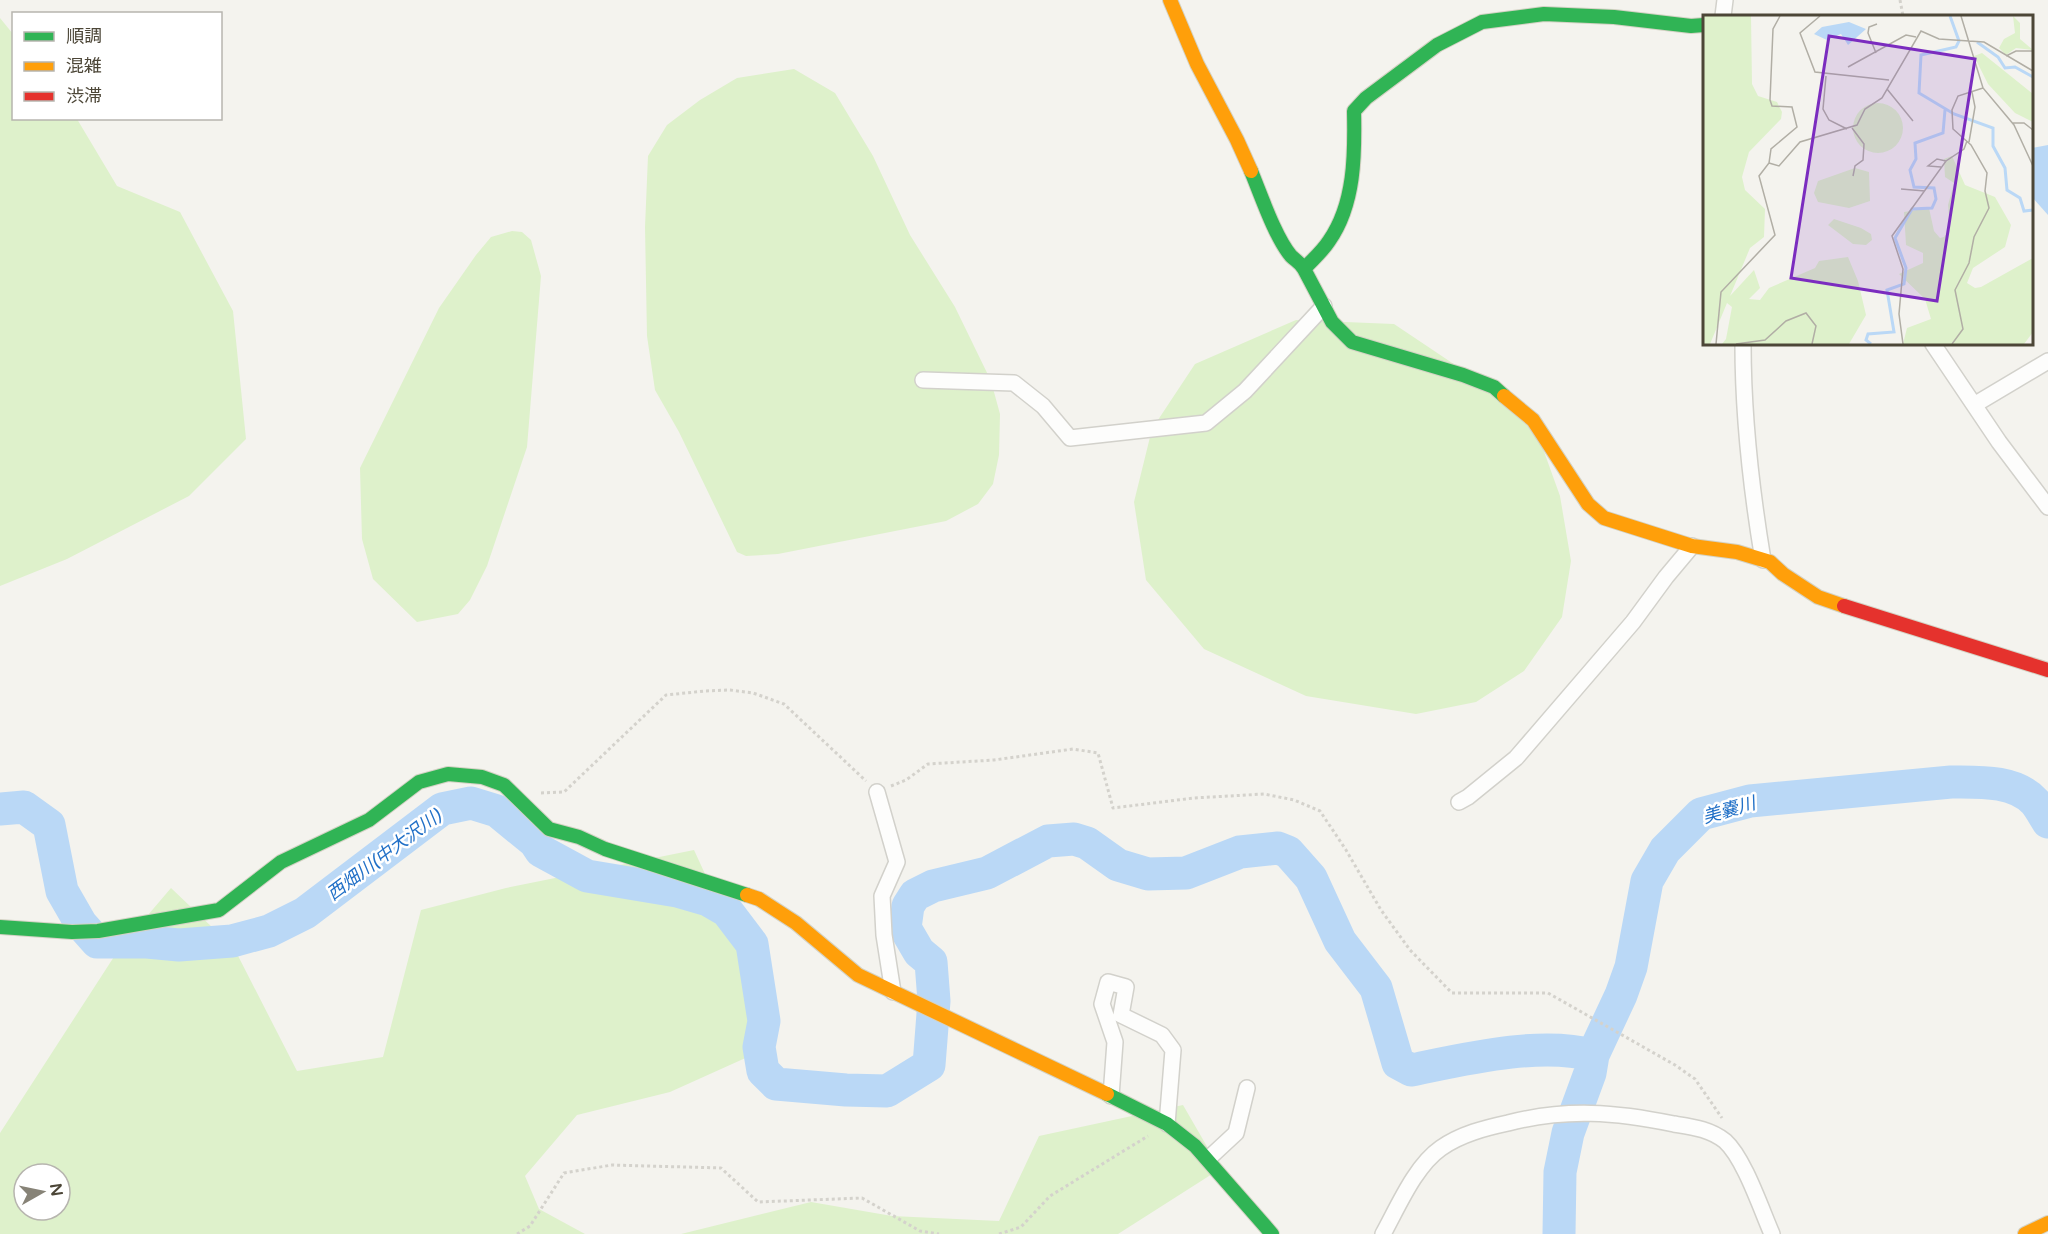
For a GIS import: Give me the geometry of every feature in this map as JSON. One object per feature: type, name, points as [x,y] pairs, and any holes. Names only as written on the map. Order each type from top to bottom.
[{"type":"street","points":[[1170,0],[1197,64],[1237,140],[1278,233],[1292,257],[1299,261],[1304,269],[1332,322],[1352,342],[1463,375],[1494,387],[1533,420],[1588,504],[1604,518],[1692,546],[1737,552],[1770,562],[1783,574],[1818,597],[1871,616],[2048,670]]},
{"type":"street","points":[[1723,15],[1725,0]]},
{"type":"street","points":[[1304,269],[1331,239],[1349,197],[1356,156],[1354,111],[1366,98],[1437,45],[1482,22],[1544,14],[1614,17],[1691,26],[1703,25]]},
{"type":"street","points":[[923,380],[1014,383],[1043,406],[1070,438],[1206,423],[1245,391],[1323,306]]},
{"type":"street","points":[[1743,345],[1743,392],[1750,482],[1763,560]]},
{"type":"street","points":[[1934,345],[2048,507]]},
{"type":"street","points":[[1974,405],[2048,361]]},
{"type":"street","points":[[1459,802],[1516,758],[1633,622],[1692,546]]},
{"type":"street","points":[[0,927],[72,932],[98,931],[219,910],[281,862],[369,820],[419,782],[448,774],[482,777],[504,786],[515,794],[549,829],[579,837],[604,849],[759,898],[796,923],[858,975],[1167,1124],[1195,1146],[1272,1234]]},
{"type":"street","points":[[877,792],[897,862],[882,896],[884,935],[893,992]]},
{"type":"street","points":[[1111,1096],[1115,1042],[1102,1004],[1108,982],[1126,987],[1121,1016],[1162,1035],[1173,1050],[1167,1124]]},
{"type":"street","points":[[1208,1160],[1236,1132],[1247,1088]]},
{"type":"street","points":[[1383,1234],[1426,1160],[1442,1147],[1479,1129],[1520,1119],[1597,1112],[1638,1116],[1710,1131],[1726,1142],[1739,1161],[1772,1234]]},
{"type":"street","points":[[2025,1234],[2048,1223]]},
{"type":"path","points":[[1900,0],[1903,15]]},
{"type":"path","points":[[515,794],[564,792],[666,695],[730,690],[753,693],[784,704],[877,792],[906,780],[928,764],[994,760],[1073,749],[1098,753],[1113,808],[1194,798],[1263,794],[1294,800],[1320,811],[1410,950],[1452,993],[1548,993],[1667,1060],[1695,1079],[1724,1120]]},
{"type":"path","points":[[999,1234],[1021,1227],[1050,1196],[1167,1124]]},
{"type":"path","points":[[517,1234],[530,1226],[564,1173],[612,1165],[722,1168],[759,1202],[862,1198],[920,1231],[939,1234]]},
{"type":"green space","points":[[0,18],[12,33],[12,120],[78,120],[117,186],[180,212],[233,311],[246,439],[189,496],[67,559],[0,586]]},
{"type":"green space","points":[[794,69],[835,93],[873,156],[910,235],[955,307],[991,381],[1000,414],[999,455],[993,484],[978,504],[946,521],[778,554],[746,556],[737,552],[679,432],[655,390],[647,336],[645,227],[648,156],[667,125],[700,100],[737,78]]},
{"type":"green space","points":[[512,231],[522,232],[531,240],[541,276],[527,447],[487,566],[470,600],[458,614],[417,622],[373,579],[362,539],[360,468],[439,308],[491,237]]},
{"type":"green space","points":[[1296,320],[1394,324],[1509,401],[1542,446],[1560,496],[1571,561],[1562,617],[1524,671],[1476,702],[1416,714],[1306,696],[1204,649],[1146,580],[1134,502],[1152,429],[1195,364]]},
{"type":"green space","points":[[694,850],[747,965],[761,1051],[670,1092],[577,1115],[525,1176],[539,1209],[585,1234],[0,1234],[0,1133],[119,949],[171,888],[234,948],[297,1071],[383,1057],[421,910],[506,888]]},
{"type":"green space","points":[[1183,1105],[1220,1169],[1118,1234],[681,1234],[811,1202],[892,1216],[999,1221],[1039,1136]]},
{"type":"water","points":[[2048,145],[2048,215],[2033,198],[2033,148]]},
{"type":"waterway","name":"美嚢川","points":[[1559,1234],[1560,1172],[1568,1133],[1590,1073],[1593,1055],[1621,995],[1631,967],[1647,881],[1665,850],[1701,814],[1750,801],[1951,782],[1973,782],[2007,786],[2027,795],[2035,802],[2048,822]]},
{"type":"waterway","name":"西畑川(中大沢川)","points":[[0,809],[24,807],[49,825],[62,891],[81,924],[97,942],[147,942],[179,945],[232,941],[269,931],[305,913],[442,809],[471,803],[497,811],[535,842],[541,851],[587,876],[677,891],[708,900],[727,911],[752,944],[764,1021],[759,1047],[763,1071],[776,1084],[846,1090],[887,1091],[929,1065],[934,1001],[931,962],[919,952],[905,928],[908,906],[915,895],[933,886],[987,873],[1048,841],[1074,839],[1087,843],[1118,865],[1148,874],[1186,873],[1240,852],[1278,848],[1288,852],[1311,878],[1340,941],[1376,988],[1398,1063],[1411,1070],[1502,1053],[1526,1051],[1572,1051],[1593,1055]]},
{"type":"traffic: fast","points":[[1304,269],[1326,245],[1338,227],[1344,211],[1352,178],[1354,111],[1366,98],[1437,45],[1482,22],[1544,14],[1614,17],[1691,26],[1703,25]]},
{"type":"traffic: fast","points":[[1251,171],[1279,238],[1291,256],[1304,269],[1332,322],[1352,342],[1463,375],[1494,387],[1504,396]]},
{"type":"traffic: fast","points":[[0,927],[72,932],[98,931],[219,910],[281,862],[369,820],[419,782],[448,774],[482,777],[504,785],[549,829],[579,837],[605,849],[747,895]]},
{"type":"traffic: fast","points":[[1107,1094],[1167,1124],[1195,1146],[1272,1234]]},
{"type":"traffic: slow","points":[[1170,0],[1197,64],[1251,171]]},
{"type":"traffic: slow","points":[[1504,396],[1533,420],[1588,504],[1604,518],[1692,546],[1737,552],[1770,562],[1783,574],[1818,597],[1844,606]]},
{"type":"traffic: slow","points":[[747,895],[759,899],[796,923],[858,975],[1107,1094]]},
{"type":"traffic: slow","points":[[2025,1234],[2048,1223]]},
{"type":"traffic: jam","points":[[1844,606],[2048,670]]}]
